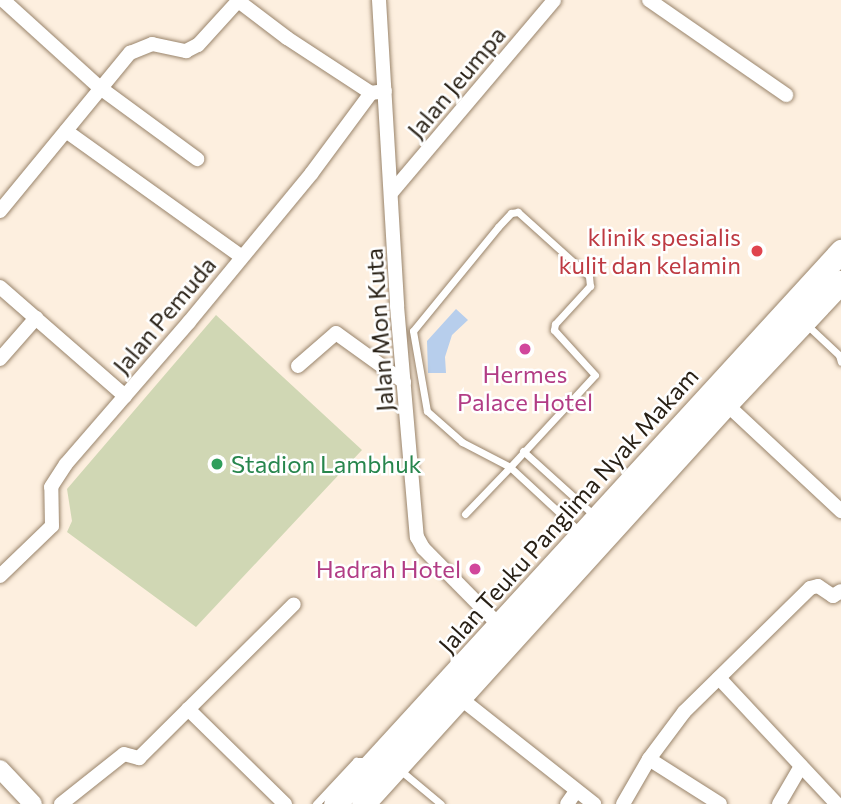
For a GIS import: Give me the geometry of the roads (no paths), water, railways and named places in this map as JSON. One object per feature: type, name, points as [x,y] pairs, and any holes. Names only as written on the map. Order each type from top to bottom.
[{"type":"main road","name":"Jalan Teuku Panglima Nyak Makam","points":[[348,802],[371,764],[499,625],[588,536],[719,397],[841,251]]},
{"type":"main road","name":"Jalan Teuku Panglima Nyak Makam","points":[[348,802],[397,768],[460,698],[588,536],[719,397],[803,322],[841,282]]},
{"type":"street","points":[[3,0],[100,87],[197,159]]},
{"type":"street","name":"Jalan Jeumpa","points":[[392,192],[554,0]]},
{"type":"street","points":[[649,0],[786,95]]},
{"type":"street","points":[[0,211],[130,53],[152,44],[186,51],[198,45],[238,1],[287,38],[378,92]]},
{"type":"street","name":"Jalan Mon Kuta","points":[[382,3],[378,92],[392,192],[417,537],[424,548],[499,625]]},
{"type":"street","name":"Jalan Pemuda","points":[[1,573],[52,526],[52,483],[378,92]]},
{"type":"street","points":[[66,131],[242,257]]},
{"type":"street","points":[[0,287],[125,396]]},
{"type":"street","points":[[0,359],[36,318]]},
{"type":"street","points":[[298,366],[336,333],[404,382]]},
{"type":"street","points":[[719,397],[841,511]]},
{"type":"street","points":[[623,804],[649,759],[684,712],[810,588],[818,586],[838,598]]},
{"type":"street","points":[[61,804],[124,754],[139,758],[294,604]]},
{"type":"street","points":[[719,678],[837,804]]},
{"type":"street","points":[[460,698],[594,804]]},
{"type":"street","points":[[188,709],[285,804]]},
{"type":"street","points":[[649,759],[720,804]]},
{"type":"street","points":[[779,804],[801,766]]},
{"type":"street","points":[[0,769],[33,804]]},
{"type":"street","points":[[566,804],[576,791]]},
{"type":"lane","points":[[465,514],[510,467],[595,375],[554,330],[555,324],[590,286],[589,276],[518,212],[511,213],[498,227],[413,331],[430,416],[462,442],[510,467],[588,536]]},
{"type":"lane","points":[[803,322],[840,357]]},
{"type":"lane","points":[[523,451],[588,536]]},
{"type":"lane","points":[[316,804],[356,761],[371,764]]},
{"type":"lane","points":[[397,768],[441,804]]},
{"type":"water","points":[[456,309],[468,320],[452,335],[445,357],[446,373],[428,373],[427,341]]},
{"type":"place","name":"klinik spesialis kulit dan kelamin","points":[[757,251]]},
{"type":"place","name":"Hermes Palace Hotel","points":[[525,349]]},
{"type":"place","name":"Stadion Lambhuk","points":[[217,464]]},
{"type":"place","name":"Hadrah Hotel","points":[[475,569]]}]
